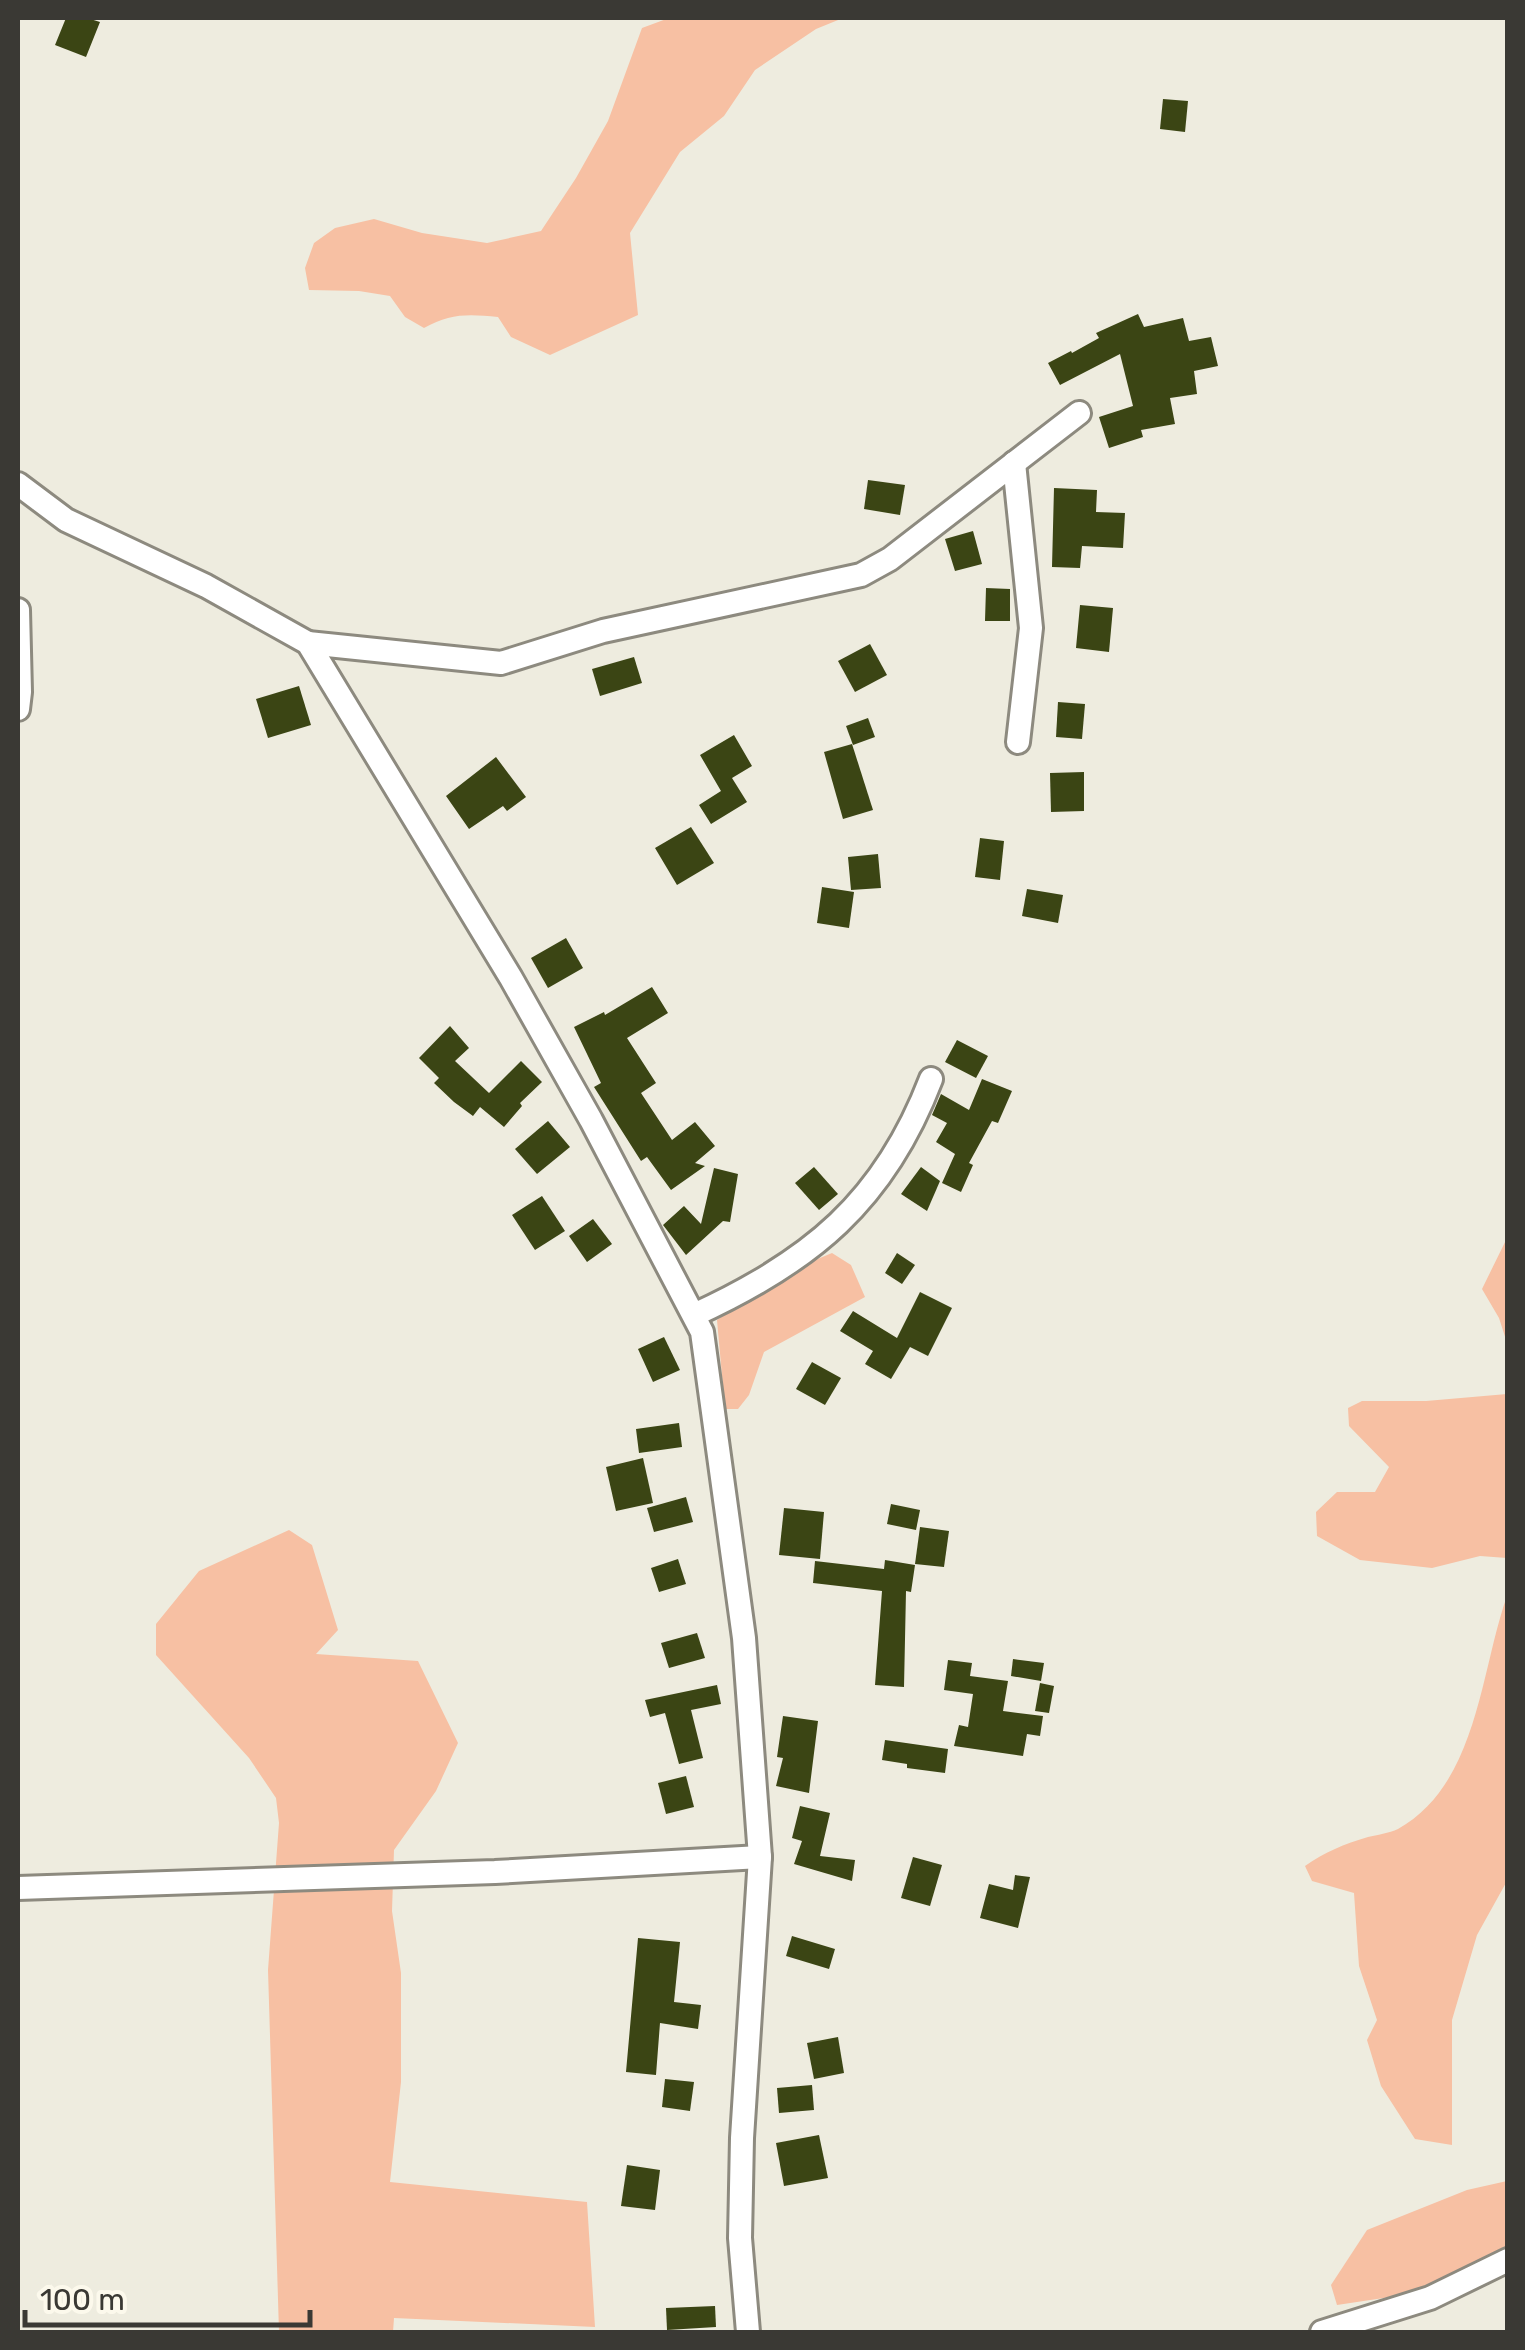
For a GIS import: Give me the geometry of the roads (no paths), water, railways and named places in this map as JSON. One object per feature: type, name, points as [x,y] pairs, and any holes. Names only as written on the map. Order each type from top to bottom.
[{"type":"street","points":[[18,484],[66,520],[206,586],[308,643],[488,663],[512,662],[587,635],[843,580],[873,570],[1080,413]]},
{"type":"street","points":[[1014,463],[1031,628],[1018,742]]},
{"type":"street","points":[[18,610],[18,709]]},
{"type":"street","points":[[308,643],[511,978],[694,1315],[706,1350],[744,1638],[760,1857],[742,2155],[740,2238],[748,2332]]},
{"type":"street","points":[[694,1315],[770,1278],[818,1244],[893,1159],[918,1115],[931,1080]]},
{"type":"street","points":[[18,1888],[495,1872],[760,1857]]},
{"type":"street","points":[[1323,2332],[1430,2298],[1508,2260]]}]
